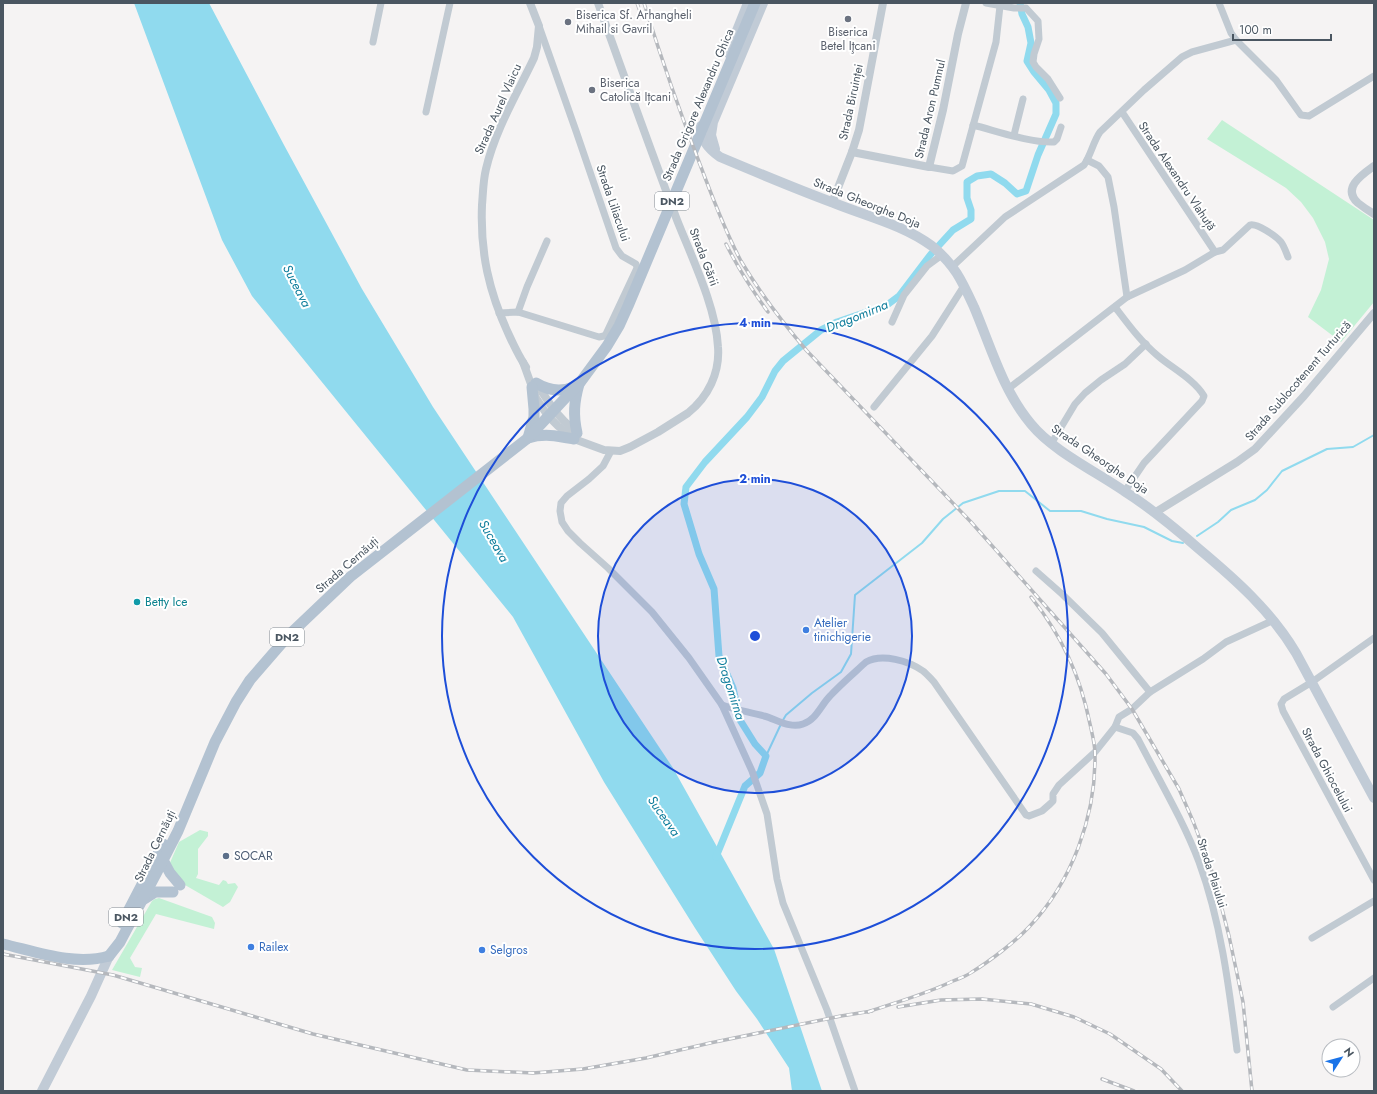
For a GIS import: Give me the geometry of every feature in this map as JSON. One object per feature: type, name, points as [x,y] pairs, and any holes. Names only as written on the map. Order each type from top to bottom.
[{"type":"main road","points":[[720,157],[714,153],[706,143],[702,135],[701,125],[748,3]]},
{"type":"main road","name":"Strada Grigore Alexandru Ghica","points":[[528,438],[579,384],[607,346],[618,326],[672,202],[755,3]]},
{"type":"main road","points":[[720,157],[716,152],[712,141],[711,135],[713,122],[763,3]]},
{"type":"main road","name":"Strada Gheorghe Doja","points":[[720,157],[832,203],[895,226],[916,236],[941,254],[953,266],[964,286],[1008,389],[1021,412],[1051,444],[1156,512],[1236,581],[1274,620],[1289,641],[1374,798]]},
{"type":"main road","points":[[579,384],[574,406],[575,436],[550,435],[528,438],[534,417],[534,385],[554,390],[570,388],[579,384]]},
{"type":"main road","name":"Strada Cernăuți","points":[[109,956],[120,942],[178,831],[215,742],[234,705],[246,685],[267,659],[335,590],[383,550],[528,438]]},
{"type":"main road","name":"Strada Cernăuți","points":[[42,1091],[109,956],[112,943],[169,833],[200,765],[215,742]]},
{"type":"main road","points":[[143,899],[155,892],[176,888],[163,860]]},
{"type":"main road","points":[[3,944],[54,956],[84,960],[100,959],[109,956]]},
{"type":"street","points":[[373,42],[381,3]]},
{"type":"street","points":[[426,112],[450,3]]},
{"type":"street","name":"Strada Aurel Vlaicu","points":[[530,3],[539,26],[537,47],[534,58],[501,126],[485,170],[482,195],[481,228],[483,252],[489,283],[499,313],[534,385],[536,398],[551,413]]},
{"type":"street","name":"Strada Gării","points":[[551,413],[558,426],[588,445],[604,450],[620,450],[641,442],[681,418],[694,408],[706,393],[712,382],[716,368],[718,348],[712,313],[640,121],[598,3]]},
{"type":"street","name":"Strada Biruinței","points":[[832,203],[859,130],[883,3]]},
{"type":"street","name":"Strada Aron Pumnul","points":[[852,152],[929,167],[966,3]]},
{"type":"street","points":[[989,3],[1014,8],[1026,8],[1038,21],[1039,39],[1033,62],[1048,79],[1060,98]]},
{"type":"street","points":[[1219,3],[1236,40],[1276,80],[1301,115],[1309,116],[1374,76]]},
{"type":"street","points":[[929,167],[952,171],[957,170],[962,166],[996,42],[1000,6]]},
{"type":"street","name":"Strada Liliacului","points":[[499,313],[518,312],[599,337],[604,336],[637,268],[636,264],[622,256],[616,248],[539,26]]},
{"type":"street","points":[[953,266],[1005,217],[1079,169],[1088,160],[1096,138],[1100,132],[1182,58],[1192,52],[1236,40]]},
{"type":"street","points":[[1014,135],[1023,99]]},
{"type":"street","name":"Strada Alexandru Vlahuță","points":[[1122,112],[1215,252]]},
{"type":"street","points":[[973,125],[1048,142],[1054,142],[1057,139],[1061,126]]},
{"type":"street","points":[[1088,160],[1099,166],[1108,177],[1114,207],[1127,297]]},
{"type":"street","points":[[1374,166],[1355,181],[1352,188],[1353,196],[1356,202],[1374,214]]},
{"type":"street","points":[[1008,389],[1127,297],[1185,270],[1215,252],[1223,250],[1250,224],[1253,224],[1278,239],[1288,257]]},
{"type":"street","points":[[518,312],[546,241]]},
{"type":"street","points":[[892,322],[904,295],[927,266],[941,254]]},
{"type":"street","points":[[874,407],[932,336],[964,286]]},
{"type":"street","points":[[1115,307],[1146,344],[1157,355],[1198,388],[1204,396],[1202,401],[1144,463],[1125,491]]},
{"type":"street","name":"Strada Sublocotenent Turturică","points":[[1156,512],[1241,460],[1256,449],[1304,396],[1374,313]]},
{"type":"street","points":[[1051,444],[1075,404],[1085,393],[1125,364],[1146,344]]},
{"type":"street","points":[[611,451],[603,466],[567,496],[561,503],[560,511],[562,522],[568,531],[652,612],[689,658],[722,705],[752,771],[767,814],[777,880],[783,903],[827,1010],[855,1091]]},
{"type":"street","points":[[1036,570],[1102,633],[1150,692]]},
{"type":"street","points":[[722,705],[744,712],[765,716],[782,723],[802,725],[811,720],[830,696],[866,662],[885,658],[904,662],[923,671],[934,682],[1026,815],[1029,816],[1042,811],[1053,801],[1053,794],[1058,784],[1095,752],[1114,727],[1119,717],[1132,709],[1150,692],[1198,662],[1226,642],[1274,620]]},
{"type":"street","points":[[1312,682],[1373,642]]},
{"type":"street","name":"Strada Ghiocelului","points":[[1312,682],[1284,699],[1280,704],[1374,880]]},
{"type":"street","name":"Strada Plaiului","points":[[1114,727],[1133,733],[1138,739],[1190,840],[1199,863],[1212,903],[1228,981],[1238,1050]]},
{"type":"street","points":[[1312,938],[1374,900]]},
{"type":"street","points":[[1332,1007],[1374,978]]},
{"type":"green space","points":[[1222,120],[1374,220],[1374,302],[1341,342],[1308,317],[1321,290],[1329,259],[1325,242],[1313,218],[1301,202],[1286,188],[1207,139]]},
{"type":"green space","points":[[200,830],[208,832],[208,836],[198,849],[198,874],[196,878],[219,885],[223,880],[228,884],[235,883],[238,887],[230,902],[223,907],[185,885],[169,865],[179,842]]},
{"type":"green space","points":[[159,898],[212,917],[215,923],[214,929],[156,914],[130,958],[135,967],[142,968],[140,977],[112,970],[152,901]]},
{"type":"water","name":"Suceava","points":[[134,3],[209,3],[362,289],[433,407],[673,768],[774,949],[822,1091],[792,1091],[789,1068],[695,928],[604,782],[513,617],[252,296],[222,240]]},
{"type":"waterway","name":"Dragomirna","points":[[716,857],[745,786],[760,773],[766,756],[755,744],[740,720],[733,688],[719,656],[714,589],[699,554],[684,504],[686,487],[705,462],[747,417],[762,397],[775,371],[783,361],[821,330],[837,322],[887,305],[899,296],[931,254],[953,230],[971,219],[971,210],[967,198],[967,182],[977,176],[991,174],[1005,183],[1017,194],[1026,191],[1038,155],[1056,114],[1056,103],[1049,90],[1027,61],[1031,43],[1028,27],[1022,14],[1020,3]]},
{"type":"waterway","points":[[1197,536],[1218,522],[1231,510],[1255,500],[1267,490],[1282,471],[1327,449],[1353,447],[1374,435]]},
{"type":"waterway","points":[[783,720],[786,715],[812,693],[841,672],[851,654],[855,595],[922,543],[943,519],[963,503],[999,491],[1025,491],[1050,511],[1081,511],[1107,519],[1144,527],[1172,541],[1183,543]]},
{"type":"waterway","points":[[766,756],[781,724]]},
{"type":"railway","points":[[637,3],[642,17]]},
{"type":"railway","points":[[644,3],[680,111],[717,208],[741,261],[756,285],[807,351],[971,522],[1106,674],[1132,709],[1179,789],[1213,874],[1229,936],[1243,1002],[1252,1091]]},
{"type":"railway","points":[[726,244],[735,262],[768,312]]},
{"type":"railway","points":[[868,1012],[922,994],[966,976],[1002,951],[1029,927],[1058,890],[1078,847],[1086,824],[1091,801],[1095,754],[1093,739],[1086,706],[1075,673],[1061,641],[1031,597]]},
{"type":"railway","points":[[3,954],[113,975],[313,1034],[467,1070],[533,1073],[583,1069],[646,1058],[710,1043],[872,1011]]},
{"type":"railway","points":[[898,1007],[941,1000],[982,999],[1031,1004],[1074,1017],[1110,1034],[1161,1069],[1182,1091]]},
{"type":"railway","points":[[1102,1079],[1134,1091]]},
{"type":"place","name":"Biserica Betel Iţcani","points":[[848,19]]},
{"type":"place","name":"Biserica Sf. Arhangheli Mihail si Gavril","points":[[568,22]]},
{"type":"place","name":"Biserica Catolică Ițcani","points":[[592,90]]},
{"type":"place","name":"Betty Ice","points":[[137,602]]},
{"type":"place","name":"Atelier tinichigerie","points":[[806,630]]},
{"type":"place","name":"SOCAR","points":[[226,856]]},
{"type":"place","name":"Railex","points":[[251,947]]},
{"type":"place","name":"Selgros","points":[[482,950]]}]
